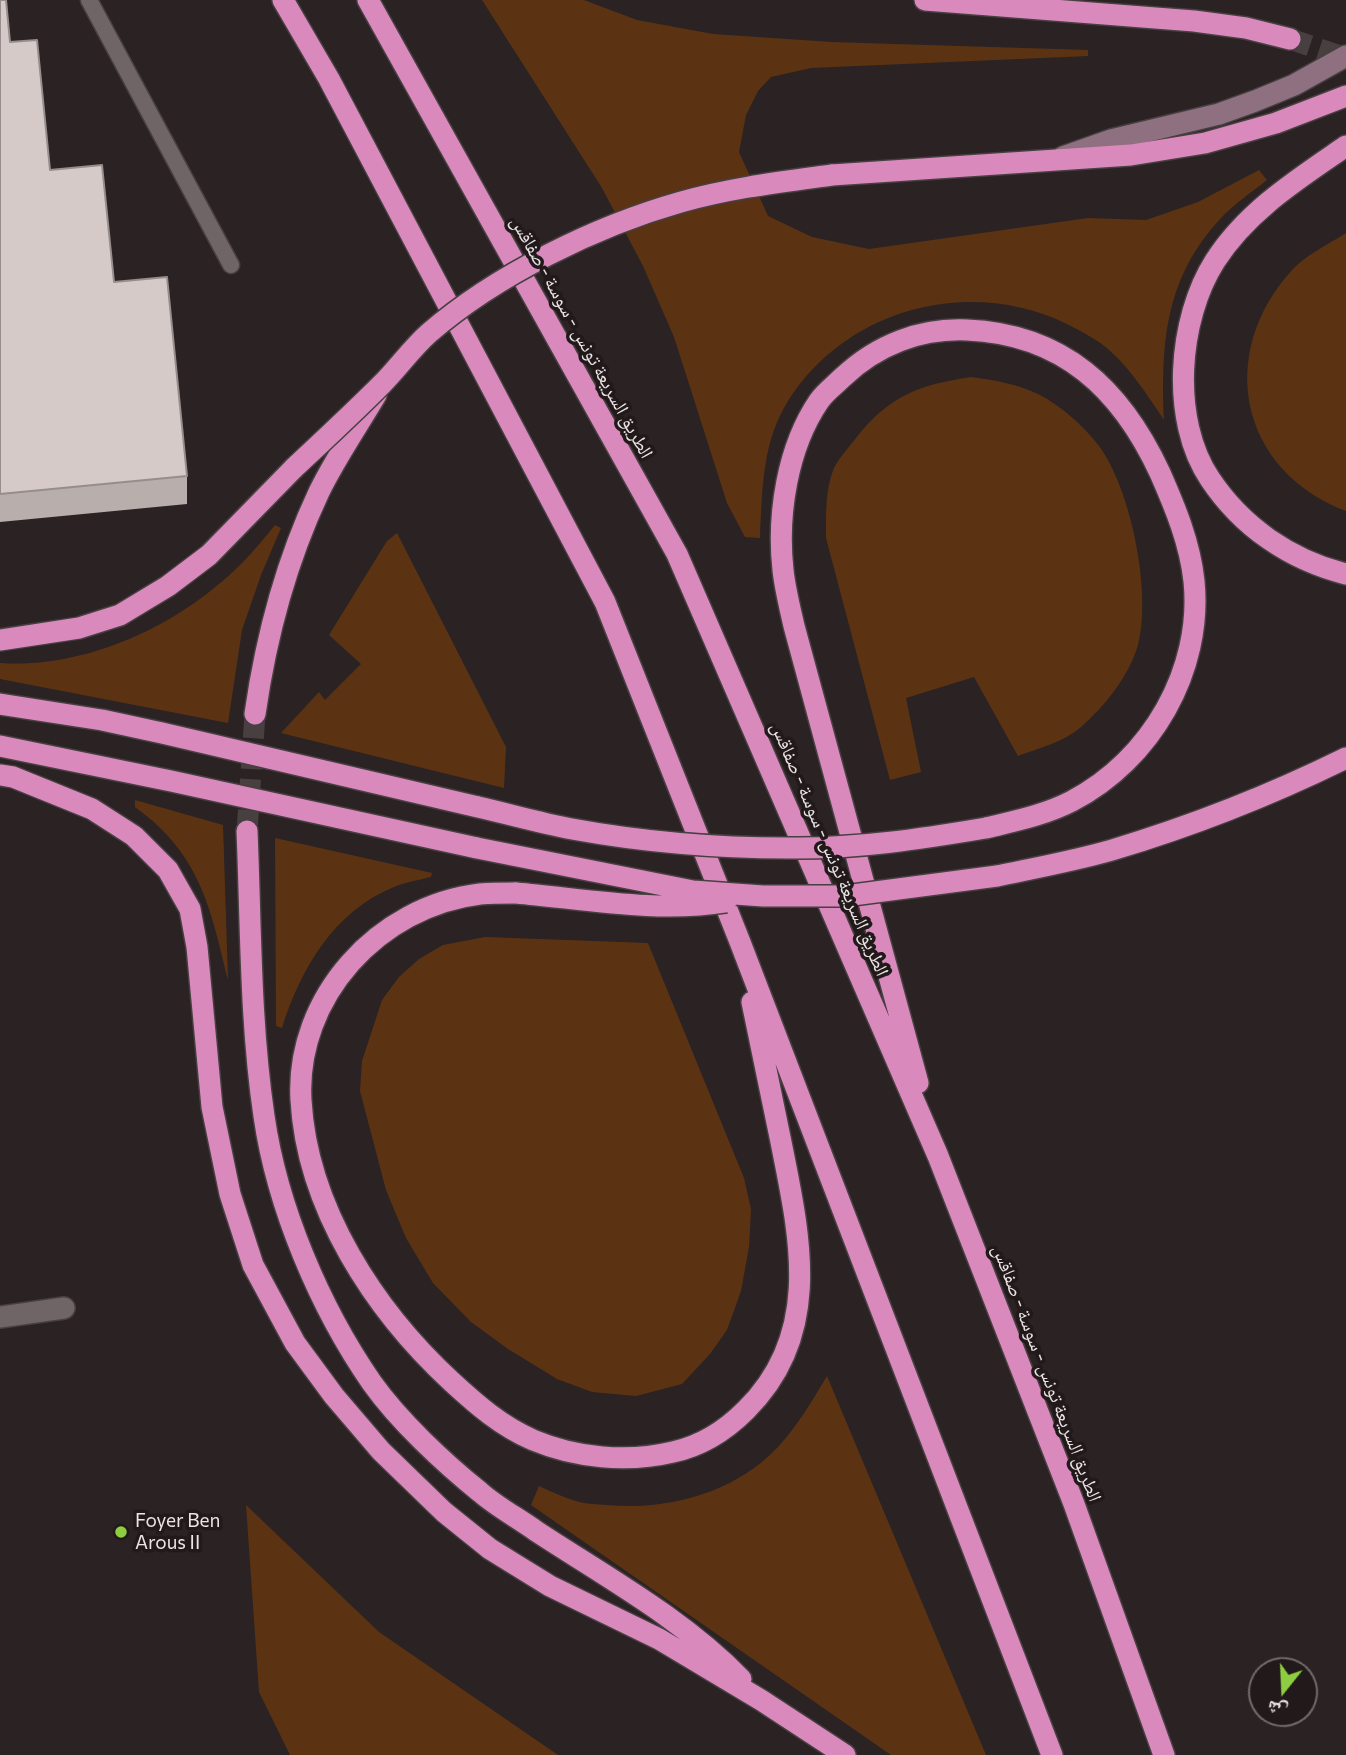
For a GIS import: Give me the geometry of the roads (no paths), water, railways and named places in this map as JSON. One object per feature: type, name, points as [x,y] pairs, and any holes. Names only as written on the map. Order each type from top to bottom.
[{"type":"highway","points":[[283,0],[329,79],[606,603],[740,942],[1052,1755]]},
{"type":"highway","name":"الطريق السريعة تونس - سوسة - صفاقس","points":[[368,0],[677,554],[938,1156],[1074,1504],[1164,1755]]},
{"type":"highway","points":[[925,0],[1194,21],[1246,28],[1290,39]]},
{"type":"highway","points":[[0,640],[79,628],[120,615],[168,586],[209,555],[294,468],[383,383],[428,334],[486,291],[559,250],[613,225],[681,202],[751,186],[832,175],[1131,155],[1205,143],[1276,123],[1346,96]]},
{"type":"highway","points":[[1346,146],[1252,215],[1232,237],[1214,263],[1190,318],[1184,348],[1183,381],[1186,414],[1195,446],[1208,477],[1227,501],[1248,524],[1273,543],[1300,558],[1346,574]]},
{"type":"highway","points":[[0,704],[102,720],[572,828],[655,841],[792,848],[859,845],[922,839],[1023,820],[1071,802],[1093,789],[1136,752],[1166,709],[1184,670],[1192,639],[1195,607],[1194,581],[1182,530],[1150,451],[1116,402],[1072,360],[1046,346],[989,331],[959,330],[905,338],[878,350],[849,372],[820,400],[802,436],[787,482],[782,521],[783,571],[794,626],[938,1156]]},
{"type":"highway","points":[[255,714],[262,666],[276,605],[319,491],[383,383]]},
{"type":"highway","points":[[0,746],[477,848],[693,891],[763,896],[845,895],[997,876],[1111,850],[1195,822],[1301,780],[1346,758]]},
{"type":"highway","points":[[0,775],[92,808],[134,836],[168,870],[190,909],[197,947],[212,1107],[230,1194],[253,1265],[295,1343],[334,1396],[390,1459],[444,1512],[490,1549],[550,1586],[659,1639],[761,1700],[845,1755]]},
{"type":"highway","points":[[247,831],[256,1035],[264,1118],[281,1191],[303,1254],[334,1320],[373,1385],[422,1440],[481,1493],[701,1640],[761,1700]]},
{"type":"highway","points":[[740,942],[796,1216],[801,1283],[793,1333],[772,1379],[755,1401],[736,1420],[714,1436],[690,1448],[659,1456],[606,1457],[565,1450],[534,1440],[479,1408],[422,1354],[391,1319],[344,1245],[327,1207],[304,1129],[302,1068],[308,1038],[318,1010],[347,965],[387,930],[443,903],[478,894],[516,893],[663,906],[699,906],[763,896]]},
{"type":"main road","points":[[1038,8],[1068,0]]},
{"type":"main road","points":[[1057,160],[1111,140],[1219,114],[1294,85],[1346,56]]},
{"type":"street","points":[[0,1317],[64,1308]]},
{"type":"lane","points":[[89,0],[232,265]]},
{"type":"tunnel","points":[[1290,39],[1346,58]]},
{"type":"tunnel","points":[[247,831],[255,714]]},
{"type":"place","name":"Foyer Ben Arous II","points":[[121,1532]]}]
